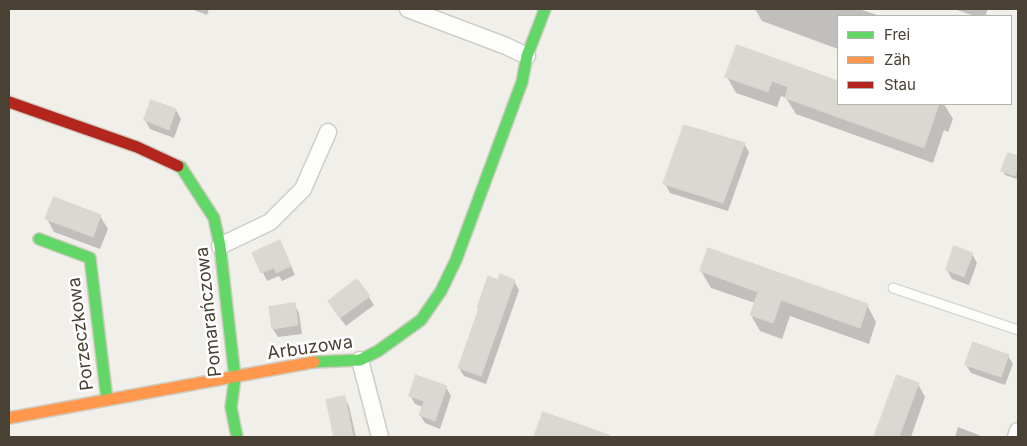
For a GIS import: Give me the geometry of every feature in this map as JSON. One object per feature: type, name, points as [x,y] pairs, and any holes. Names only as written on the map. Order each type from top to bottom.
[{"type":"street","points":[[408,9],[506,46],[527,56]]},
{"type":"street","name":"Arbuzowa","points":[[9,418],[235,378],[322,360],[360,360],[378,351],[421,320],[441,291],[456,260],[518,92],[527,56],[545,9]]},
{"type":"street","name":"Pomarańczowa","points":[[9,102],[137,147],[181,167],[214,218],[220,246],[235,378],[231,406],[236,437]]},
{"type":"street","points":[[220,246],[270,222],[303,189],[328,132]]},
{"type":"street","name":"Porzeczkowa","points":[[39,239],[90,258],[107,400]]},
{"type":"street","points":[[360,360],[380,437]]},
{"type":"street","points":[[1016,437],[1018,430]]},
{"type":"lane","points":[[894,288],[1018,330]]},
{"type":"building","points":[[737,45],[837,81],[837,105],[939,105],[924,148],[785,98],[788,87],[772,81],[768,92],[725,77]]},
{"type":"building","points":[[151,100],[176,109],[169,130],[144,120]]},
{"type":"building","points":[[684,125],[745,143],[723,203],[663,184]]},
{"type":"building","points":[[1008,153],[1018,156],[1018,167],[1015,176],[1001,171]]},
{"type":"building","points":[[54,197],[101,215],[93,237],[45,219]]},
{"type":"building","points":[[280,240],[291,266],[276,273],[274,268],[261,273],[252,253]]},
{"type":"building","points":[[954,246],[973,253],[964,277],[946,270]]},
{"type":"building","points":[[708,248],[868,304],[860,328],[781,300],[773,323],[750,315],[758,292],[700,271]]},
{"type":"building","points":[[500,274],[515,280],[481,376],[458,368],[488,276],[498,280]]},
{"type":"building","points":[[357,279],[370,296],[340,318],[328,301]]},
{"type":"building","points":[[295,303],[298,325],[272,329],[269,307]]},
{"type":"building","points":[[973,342],[1009,355],[1001,377],[965,365]]},
{"type":"building","points":[[416,375],[447,386],[435,421],[419,415],[424,401],[409,396]]},
{"type":"building","points":[[897,375],[919,383],[899,437],[874,437]]},
{"type":"building","points":[[345,396],[353,436],[334,437],[326,400]]},
{"type":"building","points":[[543,412],[609,435],[609,437],[534,437]]},
{"type":"traffic: fast","points":[[314,362],[360,360],[378,351],[421,320],[441,291],[456,260],[522,82],[527,56],[545,9]]},
{"type":"traffic: fast","points":[[178,166],[181,167],[214,218],[220,246],[235,378],[231,407],[237,437]]},
{"type":"traffic: fast","points":[[39,239],[90,258],[107,400]]},
{"type":"traffic: slow","points":[[9,418],[314,362]]},
{"type":"traffic: jam","points":[[9,102],[137,147],[178,166]]}]
